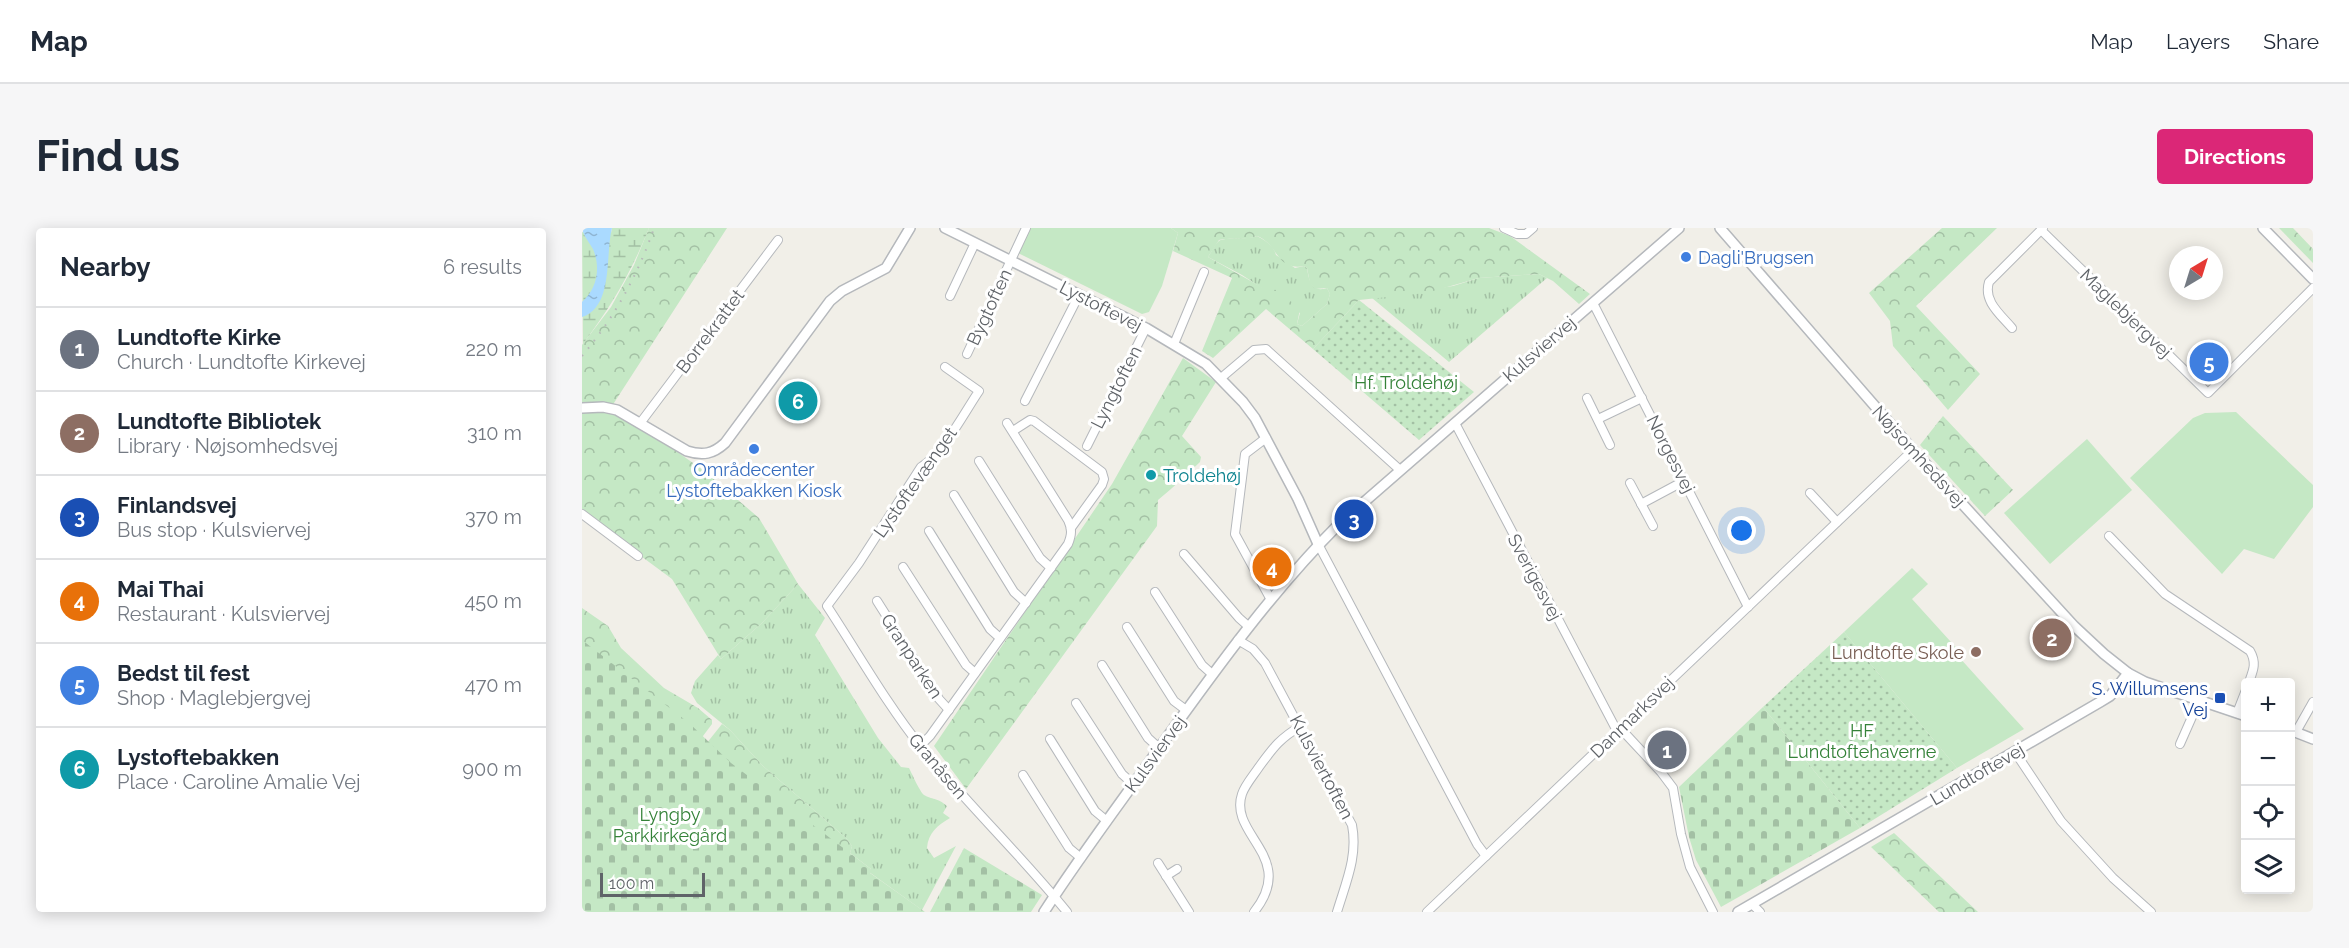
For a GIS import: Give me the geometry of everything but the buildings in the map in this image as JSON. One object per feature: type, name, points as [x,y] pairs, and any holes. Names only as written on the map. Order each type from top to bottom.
[{"type":"street","points":[[582,408],[610,408],[641,423],[687,451],[699,454],[717,450],[725,443],[830,301],[842,291],[886,268],[910,228]]},
{"type":"street","name":"Lystoftevej","points":[[945,228],[1146,328],[1206,364],[1244,402],[1298,499],[1318,544]]},
{"type":"street","name":"Bygtoften","points":[[967,354],[1026,228]]},
{"type":"street","points":[[1504,228],[1517,234],[1526,234],[1533,228]]},
{"type":"street","name":"Kulsviervej","points":[[1044,912],[1238,639],[1270,598],[1318,544],[1340,522],[1679,228]]},
{"type":"street","name":"Nøjsomhedsvej","points":[[1720,228],[1913,450],[2074,626],[2128,673]]},
{"type":"street","points":[[2263,228],[2313,279]]},
{"type":"street","name":"Maglebjergvej","points":[[2012,328],[1989,299],[1986,290],[1989,282],[2042,229],[2208,393],[2313,288]]},
{"type":"street","name":"Borrekrattet","points":[[641,423],[778,240]]},
{"type":"street","points":[[950,296],[975,243]]},
{"type":"street","points":[[1174,344],[1204,273]]},
{"type":"street","points":[[1025,401],[1079,295]]},
{"type":"street","name":"Norgesvej","points":[[1593,303],[1748,607]]},
{"type":"street","name":"Lyngtoften","points":[[1087,446],[1146,328]]},
{"type":"street","points":[[1221,378],[1254,350],[1266,349],[1400,470]]},
{"type":"street","name":"Lystoftevænget","points":[[827,606],[859,563],[921,467],[947,439],[979,392],[945,367]]},
{"type":"street","points":[[1587,398],[1610,445]]},
{"type":"street","points":[[1598,419],[1642,398]]},
{"type":"street","name":"Granparken","points":[[920,746],[949,710],[1068,544],[1071,528],[1104,479],[1102,472],[1034,421],[1030,420],[1013,431]]},
{"type":"street","points":[[1007,423],[1071,528]]},
{"type":"street","name":"Sverigesvej","points":[[1455,423],[1619,729],[1661,772],[1673,788],[1680,834],[1690,867],[1713,912]]},
{"type":"street","points":[[1266,438],[1245,454],[1235,534],[1270,598]]},
{"type":"street","name":"Danmarksvej","points":[[1427,912],[1913,450]]},
{"type":"street","points":[[979,461],[1041,558],[1051,568]]},
{"type":"street","points":[[1641,504],[1684,481]]},
{"type":"street","points":[[1630,483],[1653,526]]},
{"type":"street","points":[[1810,492],[1837,522]]},
{"type":"street","points":[[954,495],[1014,591],[1026,603]]},
{"type":"street","points":[[582,514],[638,556]]},
{"type":"street","points":[[928,531],[990,629],[1000,638]]},
{"type":"street","points":[[2109,536],[2165,594],[2250,651],[2255,666],[2250,678]]},
{"type":"street","points":[[1318,544],[1477,844],[1486,856]]},
{"type":"street","points":[[1184,554],[1248,626]]},
{"type":"street","points":[[903,567],[966,665],[975,673]]},
{"type":"street","points":[[1155,592],[1202,665],[1212,674]]},
{"type":"street","name":"Granparken","points":[[877,601],[939,699],[949,710]]},
{"type":"street","name":"Granåsen","points":[[827,606],[920,746],[954,788],[1054,896],[1066,912]]},
{"type":"street","points":[[1127,627],[1174,701],[1186,710]]},
{"type":"street","name":"Kulsviertoften","points":[[1238,639],[1253,649],[1265,663],[1301,726],[1352,825],[1354,858],[1336,912]]},
{"type":"street","points":[[1102,665],[1148,738],[1160,748]]},
{"type":"street","points":[[2128,673],[2158,687],[2241,714]]},
{"type":"street","name":"Lundtoftevej","points":[[1738,912],[2109,696],[2128,673]]},
{"type":"street","points":[[2180,744],[2199,701]]},
{"type":"street","points":[[2295,728],[2313,702]]},
{"type":"street","points":[[1076,703],[1122,774],[1133,784]]},
{"type":"street","points":[[1254,912],[1264,899],[1270,878],[1269,868],[1243,817],[1241,796],[1276,743],[1301,726]]},
{"type":"street","points":[[2295,732],[2313,739]]},
{"type":"street","points":[[1050,740],[1095,811],[1107,821]]},
{"type":"street","points":[[2015,752],[2061,821],[2113,878],[2151,912]]},
{"type":"street","points":[[1023,776],[1069,848],[1081,858]]},
{"type":"street","points":[[1158,863],[1189,912]]},
{"type":"street","points":[[1166,876],[1177,869]]},
{"type":"street","points":[[1752,903],[1760,912]]},
{"type":"green space","points":[[612,228],[649,228],[620,288],[583,344],[582,232],[611,233]]},
{"type":"green space","points":[[649,228],[727,228],[612,406],[703,470],[759,518],[798,584],[762,623],[721,659],[672,579],[584,514],[582,510],[582,345],[611,307],[634,265]]},
{"type":"green space","points":[[1030,228],[1171,228],[1178,233],[1162,286],[1149,312],[1142,314],[1018,253]]},
{"type":"green space","points":[[1171,228],[1489,228],[1510,236],[1590,294],[1579,304],[1553,281],[1539,274],[1479,278],[1426,293],[1359,300],[1313,349],[1266,309],[1213,358],[1202,351],[1232,278],[1173,251],[1178,233]],"holes":[[[1257,236],[1264,240],[1288,265],[1307,268],[1310,283],[1315,289],[1327,288],[1330,294],[1327,304],[1302,326],[1297,324],[1300,309],[1277,290],[1265,289],[1208,257],[1219,240]]]},
{"type":"green space","points":[[1942,228],[1997,228],[1916,306],[1980,374],[1948,410],[1893,346],[1890,321],[1869,293]]},
{"type":"green space","points":[[2279,228],[2293,228],[2313,249],[2313,263]]},
{"type":"green space","points":[[1257,236],[1271,246],[1276,255],[1295,268],[1304,266],[1307,268],[1312,285],[1318,289],[1327,288],[1330,294],[1327,304],[1302,326],[1297,324],[1300,313],[1242,275],[1208,257],[1219,241]]},
{"type":"green space","points":[[1539,274],[1547,278],[1449,362],[1372,298],[1453,286],[1479,278]]},
{"type":"green space","name":"Hf. Troldehøj","points":[[1359,300],[1474,392],[1419,440],[1313,349]]},
{"type":"green space","points":[[1183,358],[1216,382],[1182,436],[1201,457],[1200,462],[1158,500],[1157,526],[966,789],[934,746],[1112,484]]},
{"type":"green space","points":[[2236,412],[2313,485],[2313,507],[2274,559],[2244,549],[2222,574],[2130,478],[2193,418],[2205,413]]},
{"type":"green space","points":[[1943,416],[2013,490],[1985,516],[1920,445]]},
{"type":"green space","points":[[2087,439],[2132,490],[2050,564],[2004,513]]},
{"type":"green space","points":[[1912,568],[1928,584],[1912,599],[1960,652],[1958,656],[2024,729],[1957,768],[1844,632]]},
{"type":"green space","points":[[798,584],[825,618],[815,635],[878,738],[901,767],[909,768],[924,795],[947,806],[943,813],[950,818],[934,830],[927,848],[934,858],[956,846],[922,910],[869,872],[871,869],[850,853],[852,846],[846,838],[763,766],[730,730],[697,703],[691,693],[695,681],[718,655],[721,659],[762,623]]},
{"type":"green space","points":[[582,608],[608,626],[621,648],[664,688],[698,708],[712,720],[712,724],[700,740],[582,760]]},
{"type":"green space","name":"HF Lundtoftehaverne","points":[[1844,632],[1957,768],[1860,828],[1763,707]]},
{"type":"green space","name":"Lyngby Parkkirkegård","points":[[582,640],[689,723],[731,763],[871,869],[870,873],[925,912],[582,912]]},
{"type":"green space","points":[[1763,707],[1860,828],[1721,907],[1696,860],[1679,787]]},
{"type":"green space","points":[[722,724],[763,766],[846,838],[852,846],[850,853],[837,865],[706,744]]},
{"type":"green space","points":[[1894,833],[1978,912],[1939,912],[1871,847]]},
{"type":"green space","points":[[964,848],[1042,895],[1031,912],[930,912]]},
{"type":"water","points":[[582,228],[612,228],[604,291],[599,303],[582,317],[582,302],[594,285],[597,263],[593,249]]},
{"type":"railway","points":[[582,356],[624,295],[654,228]]},
{"type":"place","name":"Dagli'Brugsen","points":[[1686,257]]},
{"type":"place","name":"Bedst til fest","points":[[2209,362]]},
{"type":"place","name":"Lystoftebakken","points":[[798,401]]},
{"type":"place","name":"Områdecenter Lystoftebakken Kiosk","points":[[754,449]]},
{"type":"place","name":"Troldehøj","points":[[1151,475]]},
{"type":"place","name":"Finlandsvej","points":[[1354,519]]},
{"type":"place","name":"Mai Thai","points":[[1272,567]]},
{"type":"place","name":"Lundtofte Bibliotek","points":[[2052,638]]},
{"type":"place","name":"Lundtofte Skole","points":[[1976,652]]},
{"type":"place","name":"S. Willumsens Vej","points":[[2220,698]]},
{"type":"place","name":"Lundtofte Kirke","points":[[1667,750]]}]
